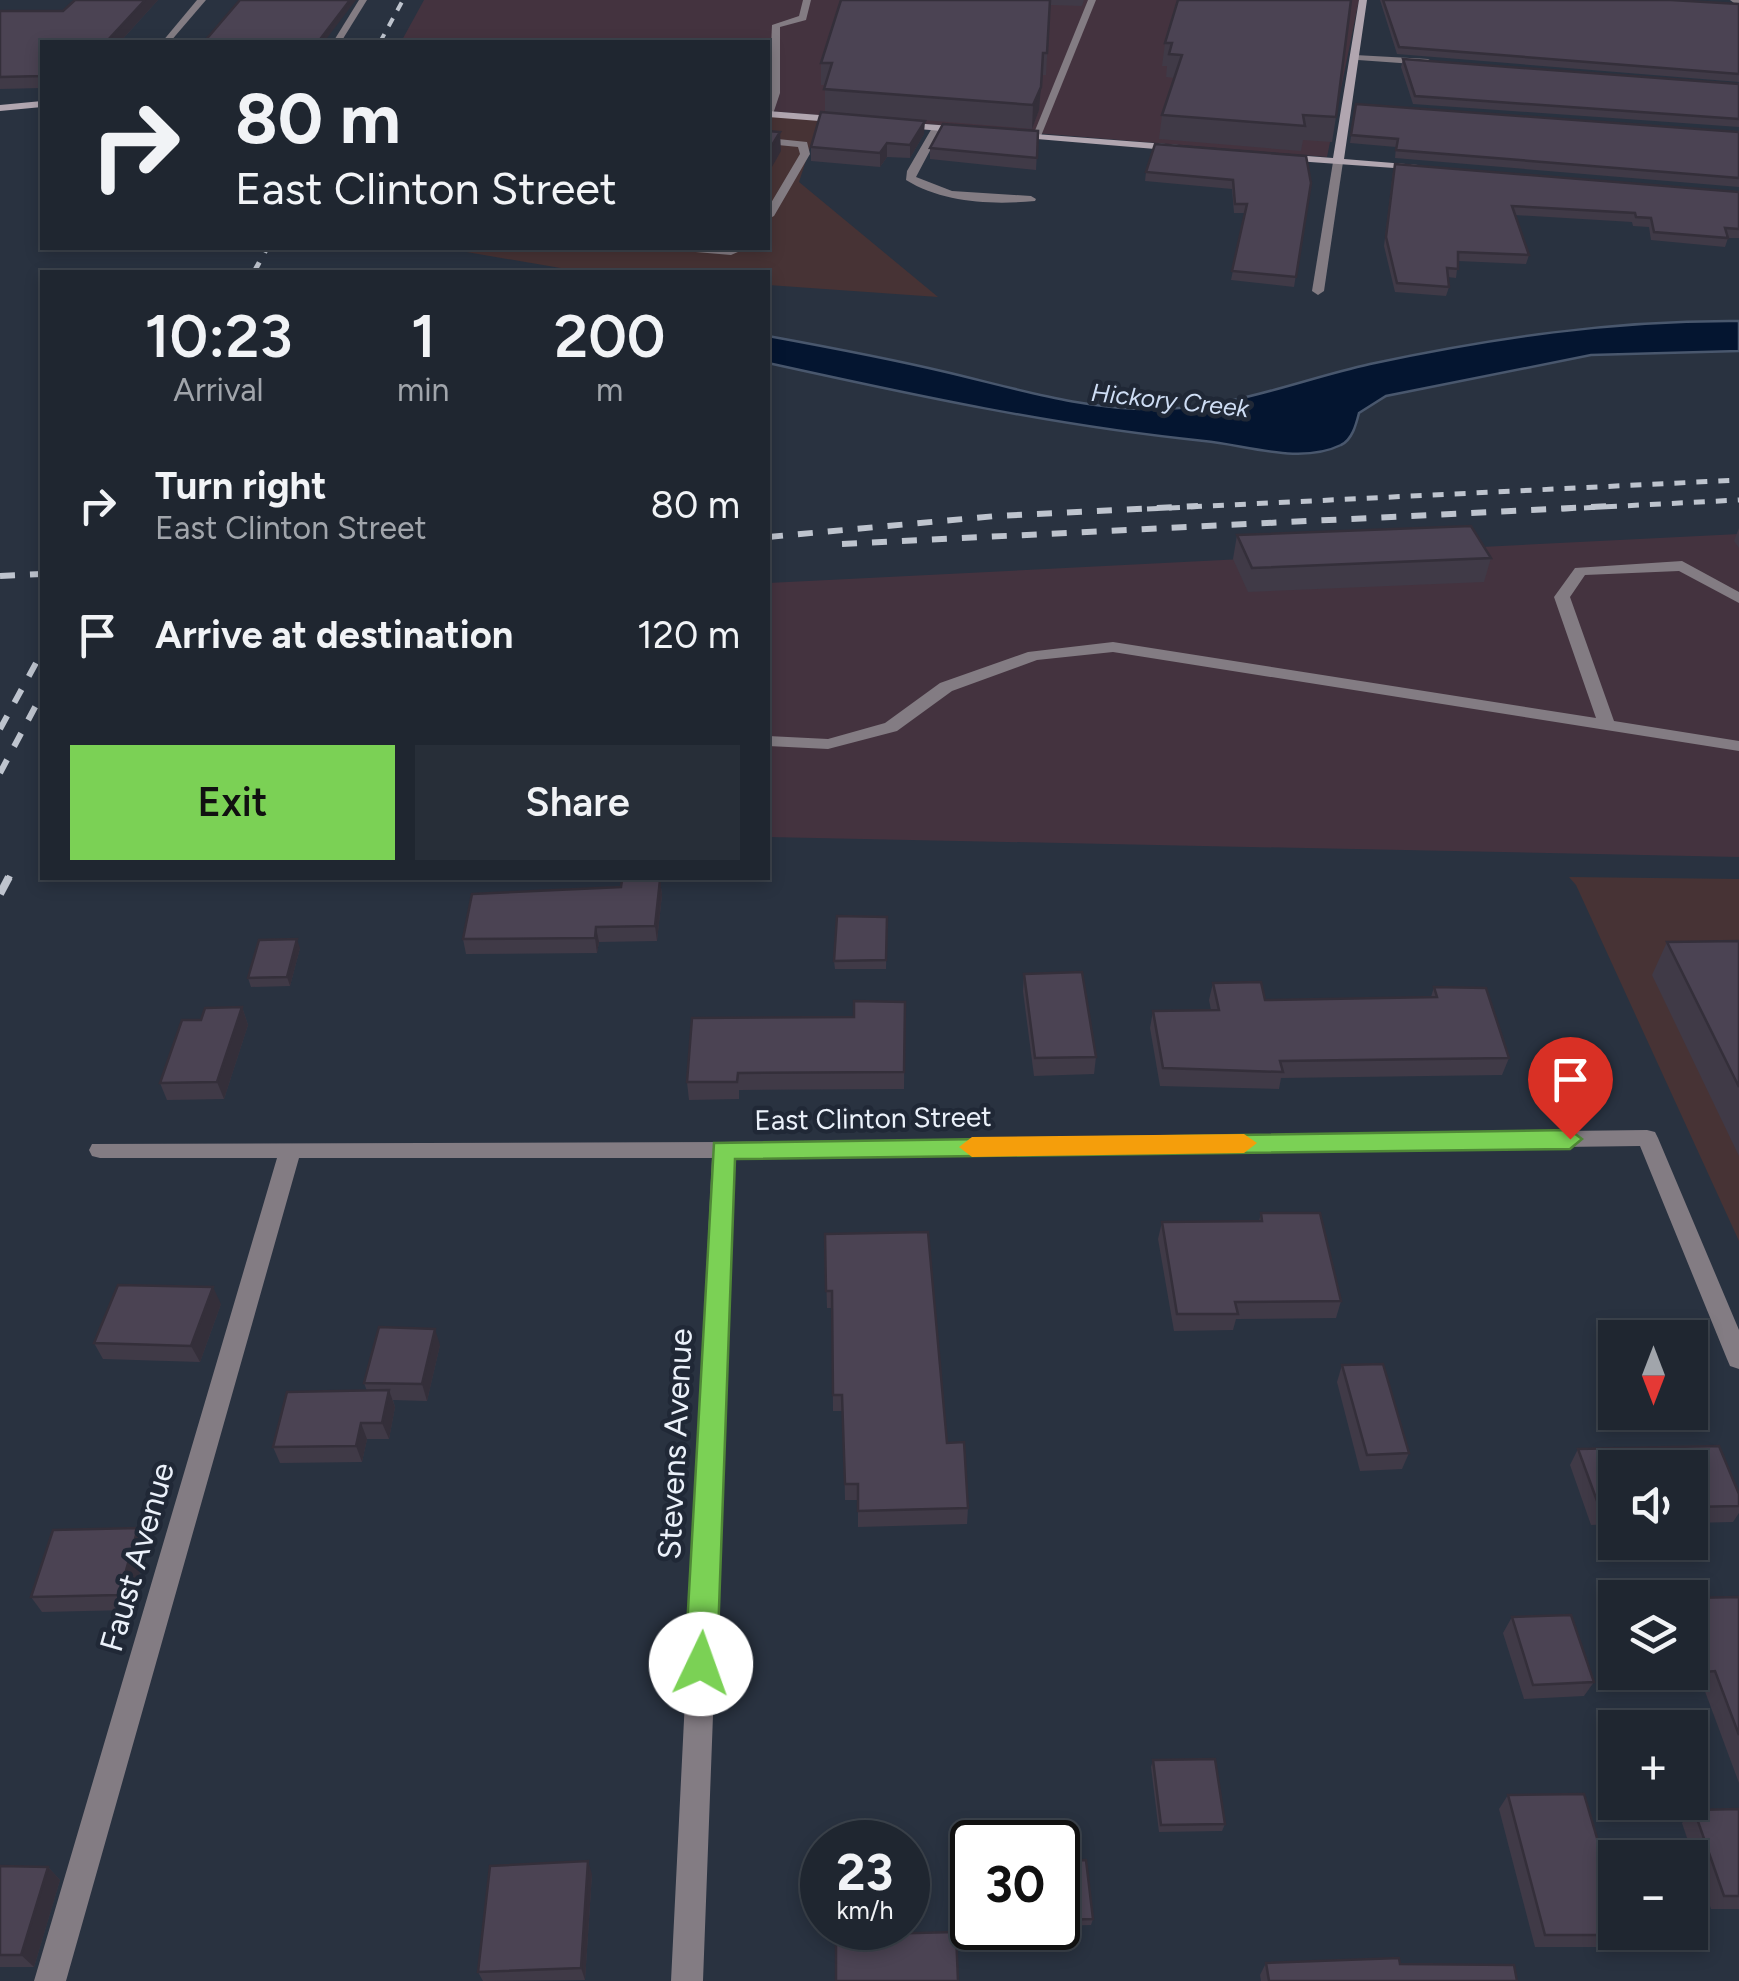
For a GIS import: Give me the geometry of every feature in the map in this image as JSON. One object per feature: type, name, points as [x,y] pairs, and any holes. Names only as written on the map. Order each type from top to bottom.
[{"type":"street","points":[[168,40],[202,0]]},
{"type":"street","points":[[339,40],[362,0]]},
{"type":"street","points":[[770,108],[775,93],[776,25],[804,18],[807,0]]},
{"type":"street","points":[[1036,136],[1092,0]]},
{"type":"street","points":[[1318,292],[1364,0]]},
{"type":"street","points":[[1719,4],[1737,3]]},
{"type":"street","points":[[1358,56],[1434,62]]},
{"type":"street","points":[[0,108],[40,104]]},
{"type":"street","points":[[1348,104],[1368,106]]},
{"type":"street","points":[[770,114],[862,122]]},
{"type":"street","points":[[880,123],[976,131]]},
{"type":"street","points":[[937,128],[910,178],[930,189],[957,195],[1031,200]]},
{"type":"street","points":[[996,133],[1187,149]]},
{"type":"street","points":[[770,141],[803,144],[806,154],[770,213]]},
{"type":"street","points":[[1262,156],[1434,170]]},
{"type":"street","points":[[708,250],[736,250]]},
{"type":"street","points":[[1607,725],[1562,598],[1580,571],[1682,566],[1739,598]]},
{"type":"street","points":[[770,741],[828,744],[891,727],[946,687],[1034,655],[1113,648],[1739,746]]},
{"type":"street","name":"East Clinton Street","points":[[100,1150],[723,1150],[1647,1138],[1739,1359]]},
{"type":"street","name":"Stevens Avenue","points":[[687,1981],[723,1150]]},
{"type":"street","name":"Faust Avenue","points":[[50,1981],[290,1152]]},
{"type":"shaded area","points":[[424,0],[1359,0],[1327,157],[770,111],[770,40],[402,40]]},
{"type":"shaded area","points":[[770,116],[819,120],[799,182],[938,297],[770,285],[770,270],[572,270],[455,250],[770,250]]},
{"type":"shaded area","points":[[1739,534],[1739,857],[770,837],[770,583]]},
{"type":"shaded area","points":[[1569,877],[1739,879],[1739,1241],[1576,885]]},
{"type":"water","points":[[1739,321],[1739,351],[1591,355],[1386,396],[1359,413],[1345,443],[1325,451],[1291,454],[1039,418],[770,363],[770,336],[1080,403],[1163,409],[1216,403],[1370,364],[1462,346],[1599,327]]},
{"type":"building","points":[[75,0],[145,0],[108,40],[40,40],[40,76],[0,77],[0,11],[63,11]]},
{"type":"building","points":[[240,0],[350,0],[320,40],[206,40]]},
{"type":"building","points":[[841,0],[1050,0],[1047,53],[1043,53],[1041,87],[1033,105],[824,89],[832,63],[821,63]]},
{"type":"building","points":[[1178,0],[1351,0],[1336,117],[1303,115],[1305,126],[1162,115],[1182,55],[1169,54],[1172,43],[1165,43]]},
{"type":"building","points":[[1383,0],[1671,0],[1739,4],[1739,74],[1399,47]]},
{"type":"building","points":[[1403,59],[1739,84],[1739,119],[1415,96]]},
{"type":"building","points":[[1356,104],[1739,132],[1739,178],[1396,150],[1398,139],[1351,135]]},
{"type":"building","points":[[821,112],[925,121],[910,145],[887,143],[880,153],[811,147]]},
{"type":"building","points":[[943,124],[1038,131],[1037,158],[930,148]]},
{"type":"building","points":[[770,131],[780,132],[770,149]]},
{"type":"building","points":[[1155,144],[1306,156],[1311,183],[1296,277],[1232,271],[1247,204],[1235,204],[1233,180],[1146,172]]},
{"type":"building","points":[[1395,164],[1739,192],[1739,229],[1725,228],[1728,238],[1654,232],[1651,218],[1636,217],[1635,213],[1512,206],[1529,255],[1458,252],[1458,269],[1447,268],[1449,287],[1397,283],[1386,237]]},
{"type":"building","points":[[1471,526],[1491,558],[1252,568],[1237,535]]},
{"type":"building","points":[[622,880],[660,880],[655,926],[596,927],[595,938],[463,939],[472,894],[621,887]]},
{"type":"building","points":[[837,916],[887,917],[886,960],[834,961]]},
{"type":"building","points":[[297,939],[287,977],[248,978],[259,940]]},
{"type":"building","points":[[1739,941],[1739,1087],[1667,942]]},
{"type":"building","points":[[1082,972],[1096,1057],[1035,1058],[1024,974]]},
{"type":"building","points":[[1261,982],[1265,1000],[1437,997],[1434,987],[1486,988],[1509,1058],[1280,1061],[1283,1072],[1163,1068],[1153,1011],[1219,1010],[1213,983]]},
{"type":"building","points":[[854,1001],[905,1002],[904,1072],[738,1073],[737,1082],[687,1082],[692,1018],[854,1017]]},
{"type":"building","points":[[242,1007],[217,1082],[160,1083],[182,1020],[201,1020],[205,1008]]},
{"type":"building","points":[[1261,1213],[1320,1213],[1341,1301],[1235,1302],[1238,1314],[1177,1314],[1162,1222],[1262,1221]]},
{"type":"building","points":[[928,1232],[947,1443],[964,1442],[968,1508],[858,1511],[858,1484],[845,1484],[842,1395],[833,1395],[832,1291],[826,1291],[825,1234]]},
{"type":"building","points":[[118,1285],[213,1287],[191,1346],[94,1343]]},
{"type":"building","points":[[379,1327],[435,1329],[422,1384],[364,1383]]},
{"type":"building","points":[[1383,1364],[1409,1453],[1367,1455],[1342,1365]]},
{"type":"building","points":[[389,1390],[382,1423],[361,1423],[356,1446],[273,1447],[287,1392]]},
{"type":"building","points":[[1719,1446],[1739,1494],[1739,1506],[1708,1507],[1708,1450],[1598,1450],[1598,1504],[1578,1449]]},
{"type":"building","points":[[138,1528],[119,1595],[31,1597],[53,1530]]},
{"type":"building","points":[[1739,1597],[1739,1735],[1715,1671],[1708,1672],[1708,1598]]},
{"type":"building","points":[[1571,1615],[1594,1682],[1533,1685],[1512,1617]]},
{"type":"building","points":[[1215,1759],[1225,1824],[1161,1825],[1153,1760]]},
{"type":"building","points":[[1584,1794],[1598,1841],[1598,1935],[1545,1935],[1508,1795]]},
{"type":"building","points":[[1739,1809],[1739,1896],[1724,1896],[1708,1840],[1704,1840],[1697,1820],[1708,1820],[1708,1810]]},
{"type":"building","points":[[1080,1860],[1086,1860],[1093,1919],[1080,1919]]},
{"type":"building","points":[[588,1861],[581,1968],[478,1972],[490,1866]]},
{"type":"building","points":[[0,1866],[48,1867],[21,1955],[0,1955]]},
{"type":"building","points":[[950,1932],[950,1950],[957,1950],[958,1981],[836,1981],[836,1950],[930,1950],[930,1933]]},
{"type":"building","points":[[1399,1958],[1400,1964],[1514,1965],[1517,1981],[1269,1981],[1266,1963]]},
{"type":"railway","points":[[381,40],[403,0]]},
{"type":"railway","points":[[255,270],[266,250]]},
{"type":"railway","points":[[1147,509],[1739,480]]},
{"type":"railway","points":[[1562,509],[1739,500]]},
{"type":"railway","points":[[770,537],[996,516],[1198,506]]},
{"type":"railway","points":[[842,544],[1613,506]]},
{"type":"railway","points":[[0,576],[40,574]]},
{"type":"railway","points":[[0,729],[40,656]]},
{"type":"railway","points":[[0,773],[40,698]]},
{"type":"railway","points":[[8,880],[10,876]]},
{"type":"railway","points":[[0,894],[9,877]]},
{"type":"slow traffic","points":[[972,1147],[1244,1143]]},
{"type":"route","points":[[701,1664],[723,1150],[1570,1139]]},
{"type":"water label","name":"Hickory Creek","points":[[1170,400]]}]
